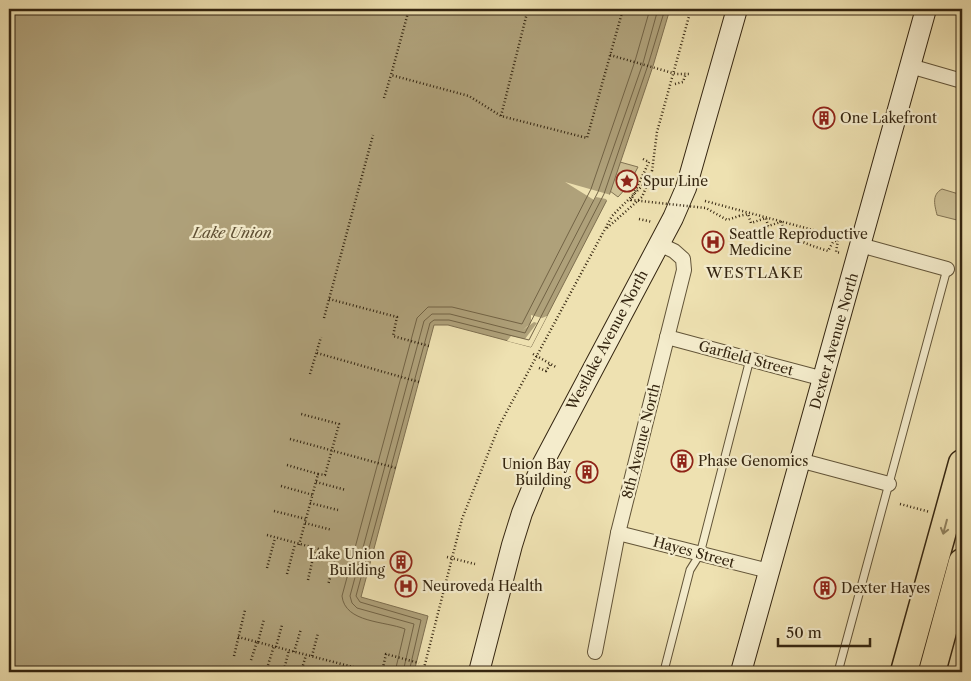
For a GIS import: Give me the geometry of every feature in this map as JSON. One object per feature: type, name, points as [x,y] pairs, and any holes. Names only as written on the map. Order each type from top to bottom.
[{"type":"highway","points":[[904,672],[962,463]]},
{"type":"highway","points":[[932,672],[962,562]]},
{"type":"main road","name":"Westlake Avenue North","points":[[479,672],[522,513],[541,467],[660,244],[686,188],[737,9]]},
{"type":"main road","name":"Dexter Avenue North","points":[[740,672],[799,460],[824,379],[926,9]]},
{"type":"street","points":[[910,66],[962,81]]},
{"type":"street","name":"8th Avenue North","points":[[595,652],[618,533],[684,270],[682,259],[674,251],[660,244]]},
{"type":"street","points":[[860,245],[947,268]]},
{"type":"street","name":"Garfield Street","points":[[667,337],[824,379]]},
{"type":"street","points":[[799,460],[889,484]]},
{"type":"street","name":"Hayes Street","points":[[618,533],[769,571]]},
{"type":"lane","points":[[838,672],[947,268]]},
{"type":"lane","points":[[664,671],[690,570],[700,554],[750,359]]},
{"type":"path","points":[[384,98],[409,9]]},
{"type":"path","points":[[501,116],[528,9]]},
{"type":"path","points":[[391,75],[469,96],[501,116],[587,138],[623,9]]},
{"type":"path","points":[[606,229],[642,197],[648,186],[657,132],[691,9]]},
{"type":"path","points":[[610,56],[673,74],[688,73],[683,82],[675,84]]},
{"type":"path","points":[[324,318],[373,135]]},
{"type":"path","points":[[642,160],[649,162],[631,200],[706,208],[727,220],[748,214],[751,223],[766,218],[768,226],[781,222],[782,228],[805,244],[828,251],[832,242],[838,240],[836,252],[841,253]]},
{"type":"path","points":[[423,672],[462,519],[499,426],[618,208],[636,193],[652,171]]},
{"type":"path","points":[[705,201],[828,234]]},
{"type":"path","points":[[640,219],[647,225],[653,222]]},
{"type":"path","points":[[329,299],[397,318],[392,336],[429,346]]},
{"type":"path","points":[[310,374],[318,353],[321,337]]},
{"type":"path","points":[[318,353],[419,382]]},
{"type":"path","points":[[533,354],[556,367]]},
{"type":"path","points":[[539,368],[546,371],[550,363]]},
{"type":"path","points":[[287,465],[325,475],[339,424],[301,414]]},
{"type":"path","points":[[290,439],[396,468]]},
{"type":"path","points":[[287,574],[305,523],[318,474]]},
{"type":"path","points":[[316,482],[346,490]]},
{"type":"path","points":[[281,486],[313,494]]},
{"type":"path","points":[[310,503],[338,510]]},
{"type":"path","points":[[900,504],[936,514]]},
{"type":"path","points":[[274,511],[306,519]]},
{"type":"path","points":[[305,523],[332,530]]},
{"type":"path","points":[[267,535],[336,554],[328,585]]},
{"type":"path","points":[[267,568],[274,538]]},
{"type":"path","points":[[308,580],[315,549]]},
{"type":"path","points":[[447,557],[475,564]]},
{"type":"path","points":[[234,656],[244,610]]},
{"type":"path","points":[[251,660],[264,619]]},
{"type":"path","points":[[268,665],[282,625]]},
{"type":"path","points":[[294,652],[301,629]]},
{"type":"path","points":[[312,656],[318,633]]},
{"type":"path","points":[[238,636],[372,672]]},
{"type":"path","points":[[284,670],[289,650]]},
{"type":"path","points":[[382,672],[386,654],[419,663]]},
{"type":"path","points":[[301,672],[306,655]]},
{"type":"shaded area","points":[[620,162],[638,167],[628,186],[618,197],[610,191]]},
{"type":"shaded area","points":[[942,189],[962,195],[957,220],[937,215],[935,197]]},
{"type":"water","name":"Lake Union","points":[[9,9],[670,9],[653,66],[609,196],[531,347],[448,325],[434,325],[361,597],[428,616],[414,672],[9,672]]},
{"type":"pier","points":[[565,182],[611,195],[608,203],[606,199],[596,197],[594,200]]},
{"type":"pier","points":[[531,315],[542,318],[547,316],[531,347],[507,341],[511,336],[525,339],[537,323],[534,322],[523,330],[531,323]]},
{"type":"place","name":"One Lakefront","points":[[824,118]]},
{"type":"place","name":"Spur Line","points":[[627,181]]},
{"type":"place","name":"Seattle Reproductive Medicine","points":[[713,242]]},
{"type":"place","name":"Phase Genomics","points":[[682,461]]},
{"type":"place","name":"Union Bay Building","points":[[587,472]]},
{"type":"place","name":"Lake Union Building","points":[[401,562]]},
{"type":"place","name":"Neuroveda Health","points":[[406,586]]},
{"type":"place","name":"Dexter Hayes","points":[[825,588]]},
{"type":"district","name":"WESTLAKE","points":[[755,273]]}]
